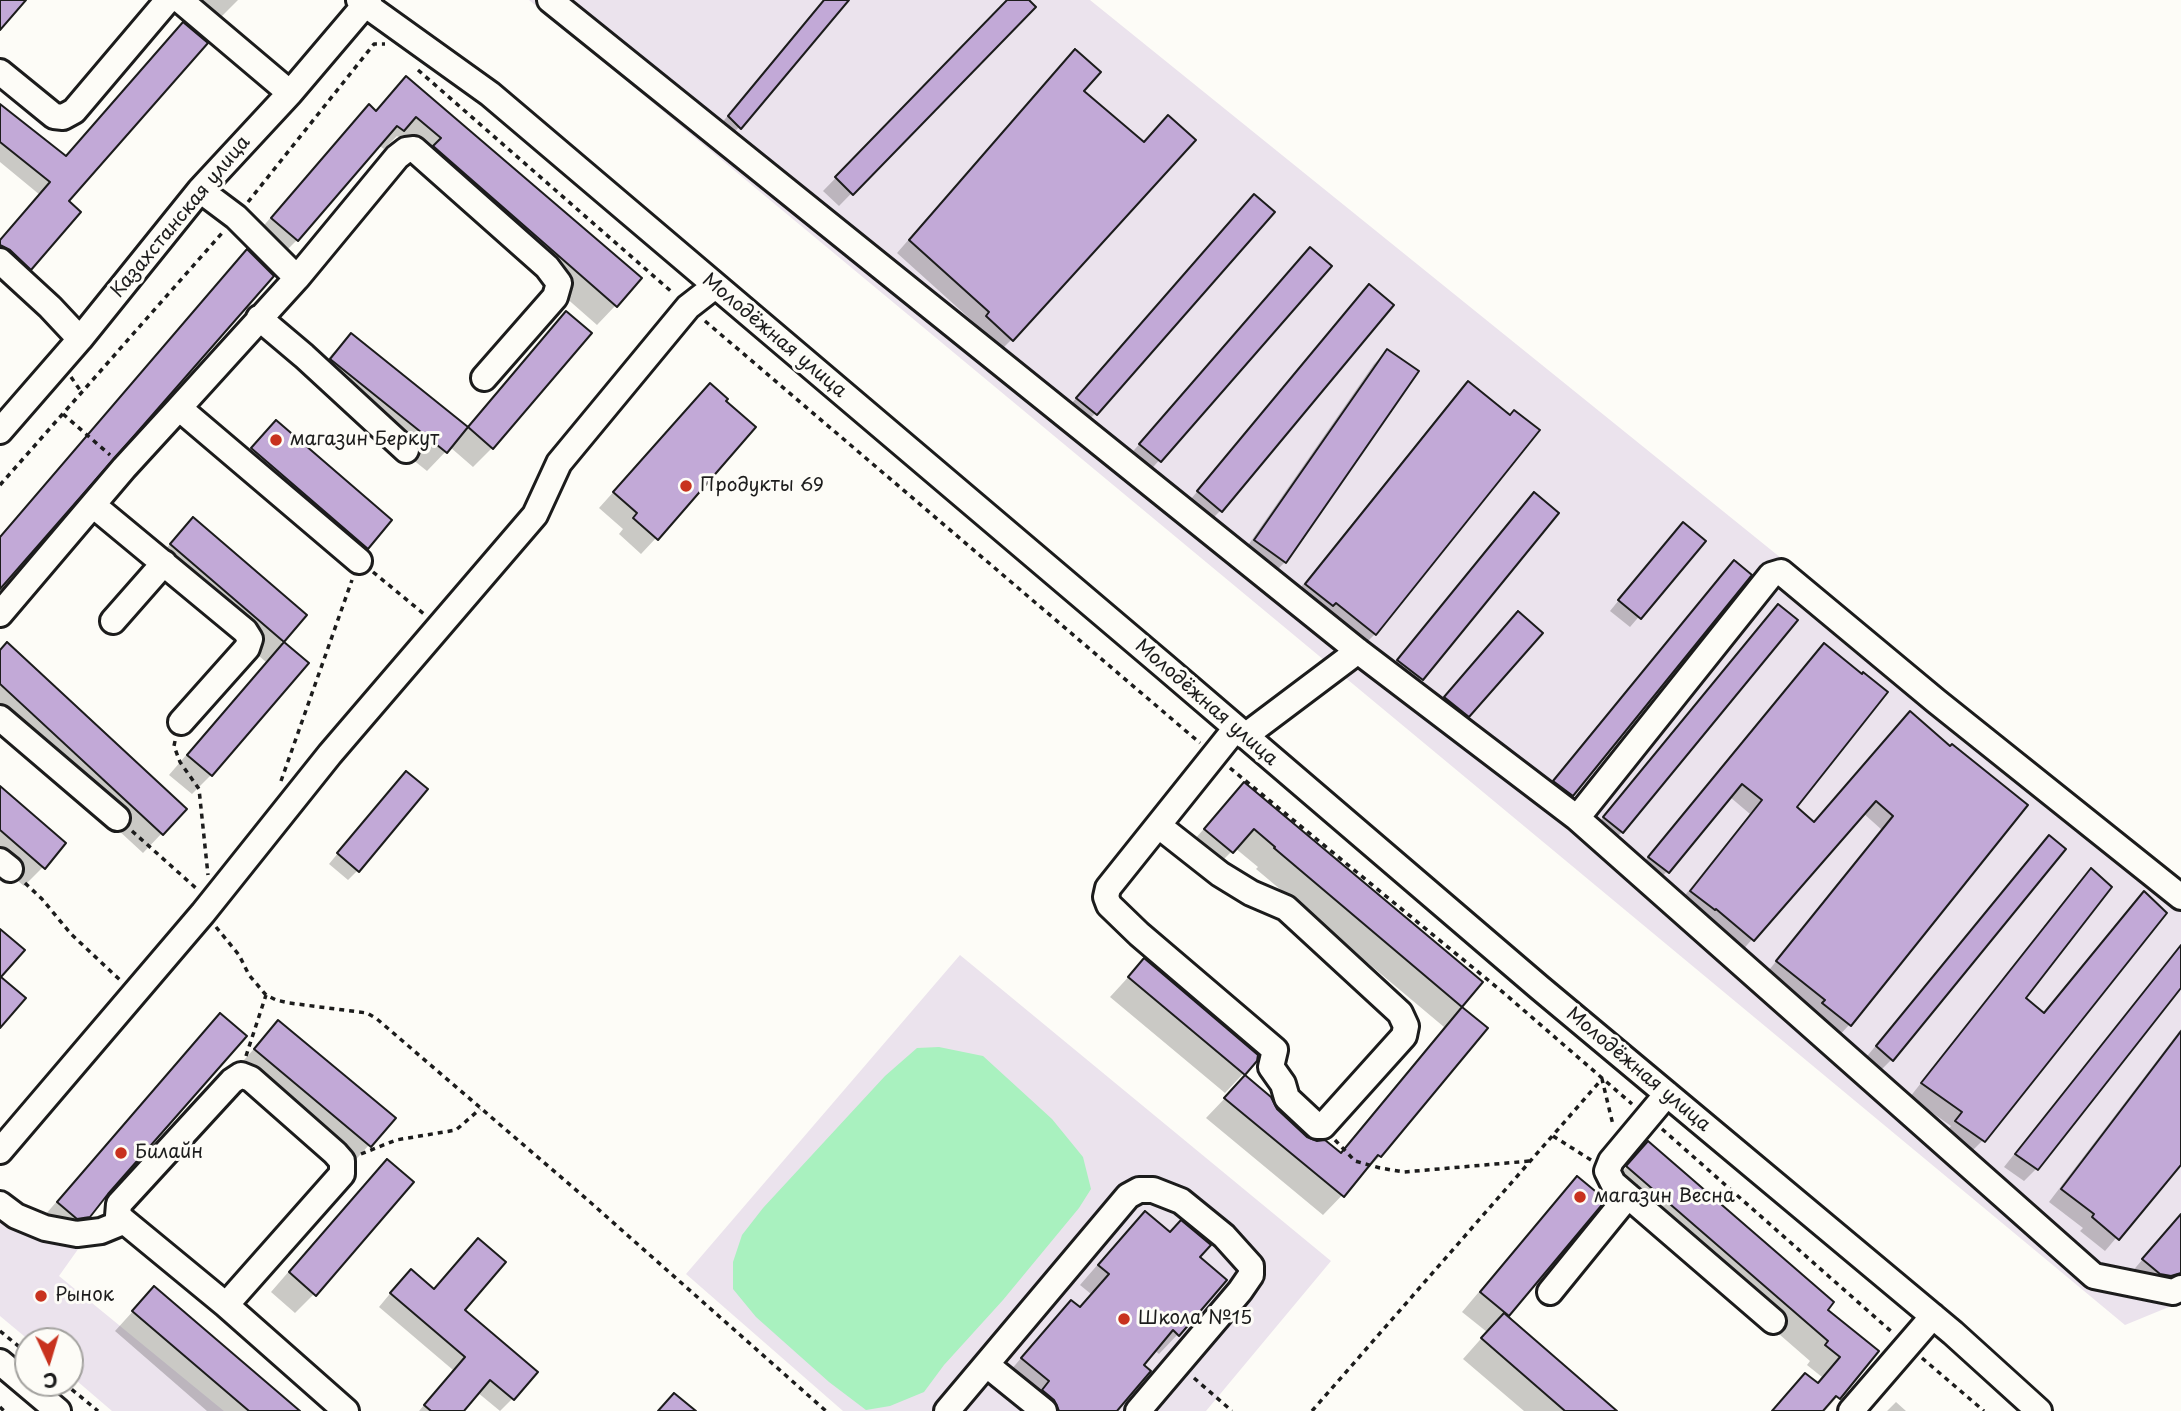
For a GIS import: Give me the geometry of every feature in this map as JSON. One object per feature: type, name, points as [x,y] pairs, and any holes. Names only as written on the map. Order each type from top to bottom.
[{"type":"street","points":[[0,72],[54,116],[64,117],[74,111],[168,0]]},
{"type":"street","points":[[180,0],[290,93]]},
{"type":"street","points":[[550,0],[1357,651],[1577,818],[2094,1276],[2173,1293],[2181,1288]]},
{"type":"street","name":"Казахстанская улица","points":[[0,431],[80,339],[200,190],[290,93],[364,2]]},
{"type":"street","name":"Молодёжная улица","points":[[364,2],[490,94],[1667,1094],[1933,1316],[2039,1411]]},
{"type":"street","points":[[0,614],[124,468],[297,278],[397,157],[406,150],[414,149],[547,267],[559,283],[555,297],[484,378]]},
{"type":"street","points":[[200,190],[236,217],[297,278]]},
{"type":"street","points":[[0,261],[80,339]]},
{"type":"street","points":[[0,1151],[208,907],[330,754],[535,515],[559,463],[688,307],[715,286]]},
{"type":"street","points":[[259,318],[406,450]]},
{"type":"street","points":[[179,408],[359,561]]},
{"type":"street","points":[[93,505],[245,631],[250,639],[247,648],[181,722]]},
{"type":"street","points":[[113,621],[164,564]]},
{"type":"street","points":[[1577,818],[1771,575],[1781,572],[1936,701],[2181,897]]},
{"type":"street","points":[[1159,826],[1220,874],[1251,893],[1286,908],[1400,1013],[1406,1026],[1404,1036],[1322,1126],[1317,1126],[1287,1098],[1283,1084],[1271,1067],[1275,1050],[1139,934],[1109,905],[1106,897],[1108,888],[1215,755],[1241,732],[1357,651]]},
{"type":"street","points":[[0,718],[117,818]]},
{"type":"street","points":[[226,1305],[342,1174],[342,1161],[251,1079],[241,1075],[232,1081],[119,1204],[118,1216],[226,1305],[346,1411]]},
{"type":"street","points":[[1667,1094],[1613,1161],[1613,1183],[1773,1321]]},
{"type":"street","points":[[947,1411],[1128,1196],[1139,1190],[1153,1190],[1181,1201],[1224,1236],[1251,1266],[1251,1275],[1138,1411]]},
{"type":"street","points":[[1550,1292],[1628,1196]]},
{"type":"street","points":[[0,1204],[16,1216],[45,1228],[77,1234],[100,1231],[123,1222]]},
{"type":"street","points":[[1851,1411],[1933,1316]]},
{"type":"street","points":[[0,1362],[58,1411]]},
{"type":"street","points":[[987,1365],[1044,1411]]},
{"type":"path","points":[[688,307],[1215,755],[1505,994],[1984,1411]]},
{"type":"path","points":[[63,414],[124,468]]},
{"type":"path","points":[[278,789],[359,561],[440,626]]},
{"type":"path","points":[[181,722],[174,746],[180,762],[199,789],[208,907]]},
{"type":"path","points":[[117,818],[208,907],[249,975],[266,995],[289,1003],[367,1013],[377,1019],[827,1411]]},
{"type":"path","points":[[5,865],[42,899],[71,934],[134,993]]},
{"type":"path","points":[[241,1075],[266,995]]},
{"type":"path","points":[[1312,1411],[1602,1079]]},
{"type":"path","points":[[1602,1079],[1613,1161]]},
{"type":"path","points":[[342,1161],[396,1140],[456,1130],[480,1109]]},
{"type":"path","points":[[1322,1126],[1355,1161],[1404,1172],[1532,1161]]},
{"type":"path","points":[[1552,1135],[1613,1161]]},
{"type":"path","points":[[0,1331],[14,1342]]},
{"type":"path","points":[[1178,1364],[1232,1411]]},
{"type":"path","points":[[81,1397],[98,1411]]},
{"type":"path","points":[[0,1407],[4,1411]]},
{"type":"shaded area","points":[[529,0],[1090,0],[2181,881],[2181,1302],[2125,1325]]},
{"type":"shaded area","points":[[960,955],[1331,1261],[1206,1411],[843,1411],[686,1274]]},
{"type":"shaded area","name":"Рынок","points":[[0,1213],[81,1245],[59,1276],[224,1411],[112,1411],[84,1387],[84,1327],[14,1328],[0,1316]]},
{"type":"green space","points":[[939,1047],[983,1056],[1052,1119],[1083,1157],[1091,1189],[1079,1208],[924,1392],[890,1406],[866,1410],[829,1382],[756,1317],[733,1289],[733,1262],[742,1235],[763,1208],[885,1076],[917,1048]]},
{"type":"building","points":[[0,0],[26,0],[0,30]]},
{"type":"building","points":[[824,0],[849,0],[741,129],[728,116]]},
{"type":"building","points":[[1007,0],[1029,0],[1036,7],[853,195],[835,177]]},
{"type":"building","points":[[183,22],[208,43],[69,201],[81,212],[31,270],[10,250],[0,245],[0,240],[50,182],[0,142],[0,104],[66,156]]},
{"type":"building","points":[[1075,49],[1101,72],[1084,91],[1144,142],[1168,115],[1196,140],[1013,341],[986,316],[989,312],[909,240]]},
{"type":"building","points":[[406,76],[642,278],[617,307],[433,146],[441,138],[416,117],[404,131],[397,126],[298,241],[271,218],[369,104],[376,111]]},
{"type":"building","points":[[1254,194],[1275,212],[1097,415],[1076,398]]},
{"type":"building","points":[[1310,247],[1332,266],[1161,462],[1139,444]]},
{"type":"building","points":[[247,249],[274,276],[0,589],[0,537]]},
{"type":"building","points":[[1369,284],[1394,305],[1222,512],[1197,491]]},
{"type":"building","points":[[566,311],[592,333],[493,449],[468,427]]},
{"type":"building","points":[[351,333],[468,427],[447,453],[330,359]]},
{"type":"building","points":[[1387,349],[1419,371],[1286,563],[1254,540]]},
{"type":"building","points":[[1468,381],[1510,415],[1514,410],[1540,430],[1376,635],[1336,603],[1333,606],[1305,584]]},
{"type":"building","points":[[710,383],[756,427],[658,540],[633,518],[637,513],[613,492]]},
{"type":"building","points":[[276,420],[392,520],[368,549],[251,448]]},
{"type":"building","points":[[1534,492],[1559,513],[1423,680],[1397,660]]},
{"type":"building","points":[[193,517],[307,615],[284,642],[170,544]]},
{"type":"building","points":[[1683,522],[1706,541],[1641,619],[1618,600]]},
{"type":"building","points":[[1734,560],[1752,575],[1573,796],[1553,781]]},
{"type":"building","points":[[1778,604],[1798,620],[1623,833],[1603,817]]},
{"type":"building","points":[[1518,611],[1543,633],[1469,717],[1444,697]]},
{"type":"building","points":[[7,642],[187,809],[163,835],[0,684],[0,650]]},
{"type":"building","points":[[284,642],[309,663],[212,776],[187,755]]},
{"type":"building","points":[[1824,643],[1888,692],[1797,807],[1814,822],[1910,711],[1950,746],[1952,744],[2028,805],[1851,1026],[1822,1003],[1825,1000],[1776,961],[1893,816],[1876,801],[1754,941],[1690,891],[1762,800],[1742,784],[1669,873],[1648,857]]},
{"type":"building","points":[[406,771],[428,789],[359,872],[337,853]]},
{"type":"building","points":[[1244,782],[1483,982],[1462,1007],[1254,829],[1233,853],[1204,829]]},
{"type":"building","points":[[0,786],[66,843],[45,869],[0,830]]},
{"type":"building","points":[[2049,835],[2066,849],[1893,1061],[1876,1046]]},
{"type":"building","points":[[2091,868],[2112,887],[2026,998],[2044,1013],[2144,891],[2167,913],[1985,1142],[1955,1121],[1962,1112],[1921,1083]]},
{"type":"building","points":[[0,929],[25,950],[1,977],[26,998],[0,1028]]},
{"type":"building","points":[[2181,945],[2181,988],[2038,1170],[2015,1154]]},
{"type":"building","points":[[1144,958],[1258,1055],[1257,1061],[1245,1075],[1128,977]]},
{"type":"building","points":[[1462,1007],[1488,1028],[1381,1157],[1378,1155],[1344,1197],[1224,1098],[1245,1075],[1271,1097],[1277,1109],[1307,1137],[1317,1141],[1325,1140],[1341,1153]]},
{"type":"building","points":[[220,1013],[247,1036],[90,1217],[77,1219],[57,1202]]},
{"type":"building","points":[[278,1020],[396,1118],[371,1147],[254,1049]]},
{"type":"building","points":[[2181,1031],[2181,1165],[2119,1240],[2092,1217],[2094,1214],[2061,1189]]},
{"type":"building","points":[[1648,1141],[1834,1302],[1828,1310],[1879,1351],[1840,1399],[1836,1396],[1823,1411],[1772,1411],[1805,1373],[1818,1383],[1840,1357],[1825,1345],[1828,1341],[1626,1166]]},
{"type":"building","points":[[387,1159],[414,1182],[316,1296],[289,1272]]},
{"type":"building","points":[[1577,1176],[1606,1200],[1509,1316],[1480,1292]]},
{"type":"building","name":"Школа №15","points":[[1145,1211],[1170,1232],[1181,1220],[1211,1245],[1200,1257],[1227,1280],[1179,1336],[1173,1330],[1144,1365],[1151,1371],[1117,1411],[1059,1411],[1054,1400],[1042,1390],[1049,1381],[1021,1358],[1071,1300],[1080,1307],[1109,1274],[1098,1265]]},
{"type":"building","points":[[2181,1214],[2181,1273],[2171,1276],[2160,1274],[2142,1259]]},
{"type":"building","points":[[478,1238],[506,1262],[465,1310],[538,1372],[514,1400],[490,1380],[464,1411],[431,1411],[424,1405],[465,1357],[390,1293],[411,1269],[434,1289]]},
{"type":"building","points":[[154,1286],[300,1411],[249,1411],[132,1311]]},
{"type":"building","points":[[1504,1313],[1617,1411],[1565,1411],[1481,1338]]},
{"type":"building","points":[[674,1393],[696,1411],[658,1411]]},
{"type":"place","name":"магазин Беркут","points":[[276,440]]},
{"type":"place","name":"Продукты 69","points":[[686,486]]},
{"type":"place","name":"Билайн","points":[[121,1153]]},
{"type":"place","name":"магазин Весна","points":[[1580,1197]]},
{"type":"place","name":"Рынок","points":[[41,1296]]},
{"type":"place","name":"Школа №15","points":[[1124,1319]]}]
